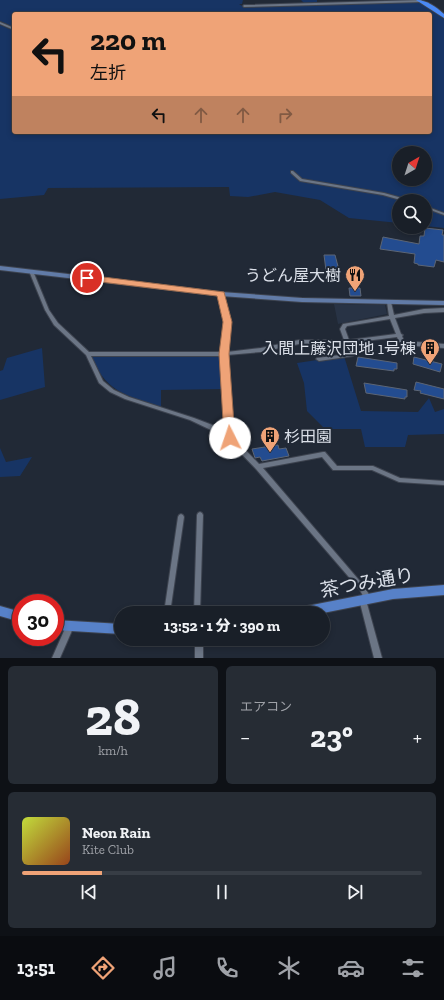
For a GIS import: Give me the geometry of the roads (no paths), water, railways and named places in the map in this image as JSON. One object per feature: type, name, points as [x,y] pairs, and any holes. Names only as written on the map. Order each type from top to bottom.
[{"type":"highway","points":[[421,0],[444,13]]},
{"type":"highway","points":[[421,0],[444,16]]},
{"type":"main road","name":"茶つみ通り","points":[[330,606],[412,591],[444,590]]},
{"type":"main road","points":[[0,612],[12,615]]},
{"type":"main road","points":[[64,626],[114,629]]},
{"type":"street","points":[[300,0],[305,5]]},
{"type":"street","points":[[327,0],[328,4]]},
{"type":"street","points":[[244,6],[421,0]]},
{"type":"street","points":[[0,23],[12,28]]},
{"type":"street","points":[[292,172],[301,180],[392,196]]},
{"type":"street","points":[[432,210],[444,214]]},
{"type":"street","points":[[0,268],[221,294],[302,300],[444,303]]},
{"type":"street","points":[[31,271],[47,310],[56,324],[88,354],[101,382],[112,391],[148,406],[192,419],[213,428],[230,438],[258,467],[362,588],[378,658]]},
{"type":"street","points":[[221,294],[227,322],[224,354],[230,438]]},
{"type":"street","points":[[389,302],[392,317],[402,343],[444,346]]},
{"type":"street","points":[[319,358],[351,354],[342,329],[345,325],[424,311],[444,310]]},
{"type":"street","points":[[88,354],[224,354],[261,350],[299,342],[347,341],[400,335]]},
{"type":"street","points":[[258,467],[323,454],[335,468],[374,468],[398,480],[444,483]]},
{"type":"street","points":[[197,606],[200,515]]},
{"type":"street","points":[[168,606],[181,517]]},
{"type":"street","points":[[56,658],[70,626]]},
{"type":"street","points":[[198,658],[199,646]]},
{"type":"place","name":"うどん屋大樹","points":[[355,292]]},
{"type":"place","name":"入間上藤沢団地 1号棟","points":[[430,365]]},
{"type":"place","name":"杉田園","points":[[270,453]]}]
